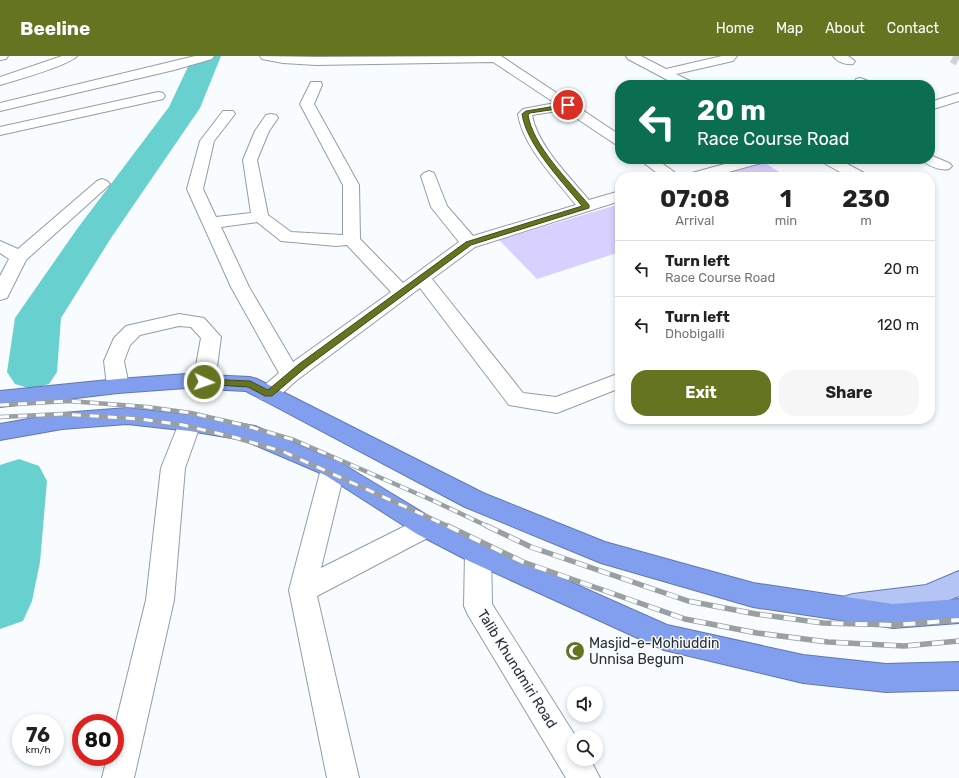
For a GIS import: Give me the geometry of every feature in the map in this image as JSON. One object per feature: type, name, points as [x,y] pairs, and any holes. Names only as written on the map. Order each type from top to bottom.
[{"type":"highway","points":[[0,399],[118,386],[186,381],[250,384],[474,500],[601,552],[753,596],[892,616],[959,611]]},
{"type":"highway","points":[[0,432],[62,421],[127,416],[190,422],[247,432],[333,469],[426,527],[478,553],[664,637],[803,669],[886,678],[959,676]]},
{"type":"main road","points":[[840,608],[928,597],[959,584]]},
{"type":"street","points":[[0,81],[72,56]]},
{"type":"street","points":[[0,107],[35,100],[174,66],[208,56]]},
{"type":"street","points":[[266,56],[283,60],[495,57],[615,138]]},
{"type":"street","points":[[632,56],[677,80]]},
{"type":"street","points":[[664,73],[729,58],[731,56]]},
{"type":"street","points":[[19,75],[35,100]]},
{"type":"street","points":[[316,85],[307,104],[351,185],[352,240],[401,292]]},
{"type":"street","points":[[0,131],[158,96]]},
{"type":"street","points":[[935,104],[959,97]]},
{"type":"street","points":[[568,105],[528,112],[525,114],[527,126],[537,145],[586,207]]},
{"type":"street","points":[[228,114],[207,141],[195,189],[240,288],[290,375]]},
{"type":"street","points":[[260,217],[250,160],[262,131],[271,118]]},
{"type":"street","points":[[935,162],[944,166]]},
{"type":"street","points":[[653,164],[665,172]]},
{"type":"street","points":[[712,172],[741,164]]},
{"type":"street","points":[[836,164],[852,172]]},
{"type":"street","points":[[429,176],[439,207],[469,243]]},
{"type":"street","points":[[0,294],[19,257],[102,184]]},
{"type":"street","points":[[268,394],[290,375],[469,243],[615,198]]},
{"type":"street","points":[[211,223],[260,217],[287,237],[336,241],[352,240]]},
{"type":"street","points":[[0,246],[19,257]]},
{"type":"street","points":[[421,278],[517,400],[557,405],[615,382]]},
{"type":"street","points":[[118,386],[114,361],[121,343],[134,330],[179,320],[197,322],[211,337],[204,382]]},
{"type":"street","points":[[118,778],[160,600],[173,468],[190,422]]},
{"type":"street","points":[[333,469],[302,590],[343,778]]},
{"type":"street","points":[[302,590],[426,527]]},
{"type":"street","name":"Talib Khundmiri Road","points":[[478,553],[478,606],[584,778]]},
{"type":"shaded area","points":[[752,164],[767,164],[779,172],[726,172]]},
{"type":"shaded area","points":[[615,205],[615,254],[537,279],[499,240]]},
{"type":"waterway","points":[[32,372],[38,318],[91,238],[184,108],[207,56]]},
{"type":"waterway","points":[[0,601],[9,562],[19,481]]},
{"type":"tunnel","points":[[953,56],[959,59]]},
{"type":"railway","points":[[0,405],[69,401],[147,407],[191,413],[247,426],[294,440],[434,501],[489,527]]},
{"type":"railway","points":[[0,417],[62,414],[140,419],[183,425],[237,438],[284,452],[450,527]]},
{"type":"railway","points":[[448,526],[523,562],[685,619],[757,633],[828,642],[904,646],[959,641]]},
{"type":"railway","points":[[487,526],[531,547],[688,601],[756,614],[823,623],[895,625],[959,620]]},
{"type":"place","name":"Masjid-e-Mohiuddin Unnisa Begum","points":[[575,651]]},
{"type":"route","points":[[204,382],[250,384],[268,394],[290,375],[373,312],[469,243],[586,207],[537,145],[527,126],[525,114],[528,112],[568,105]]}]
